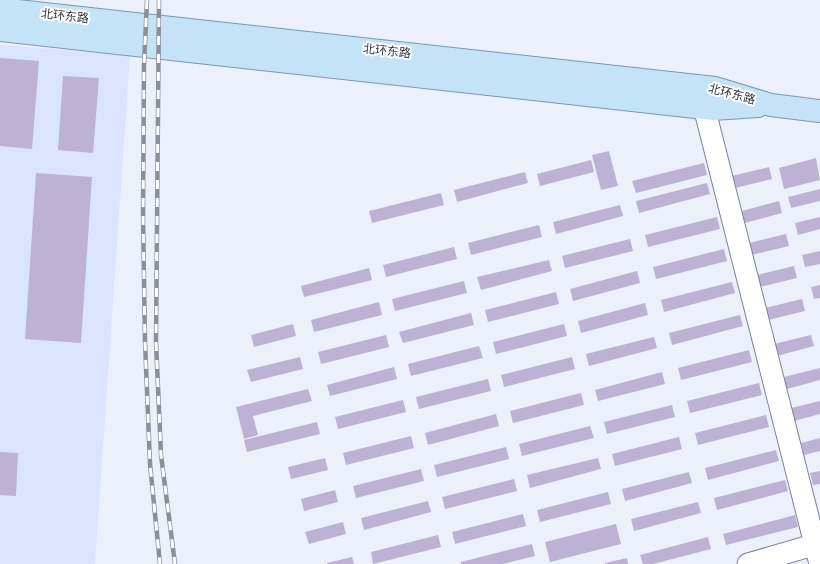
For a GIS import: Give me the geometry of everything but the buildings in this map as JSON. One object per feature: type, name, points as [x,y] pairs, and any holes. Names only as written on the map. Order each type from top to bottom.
[{"type":"main road","name":"北环东路","points":[[0,9],[715,88],[771,105],[820,112]]},
{"type":"main road","name":"北环东路","points":[[0,30],[713,109],[771,105]]},
{"type":"street","points":[[704,107],[818,551],[748,564]]},
{"type":"shaded area","points":[[0,45],[130,55],[95,564],[0,564]]},
{"type":"railway","points":[[147,0],[144,65],[143,216],[145,342],[150,464],[160,564]]},
{"type":"railway","points":[[159,0],[156,342],[161,455],[175,564]]}]
